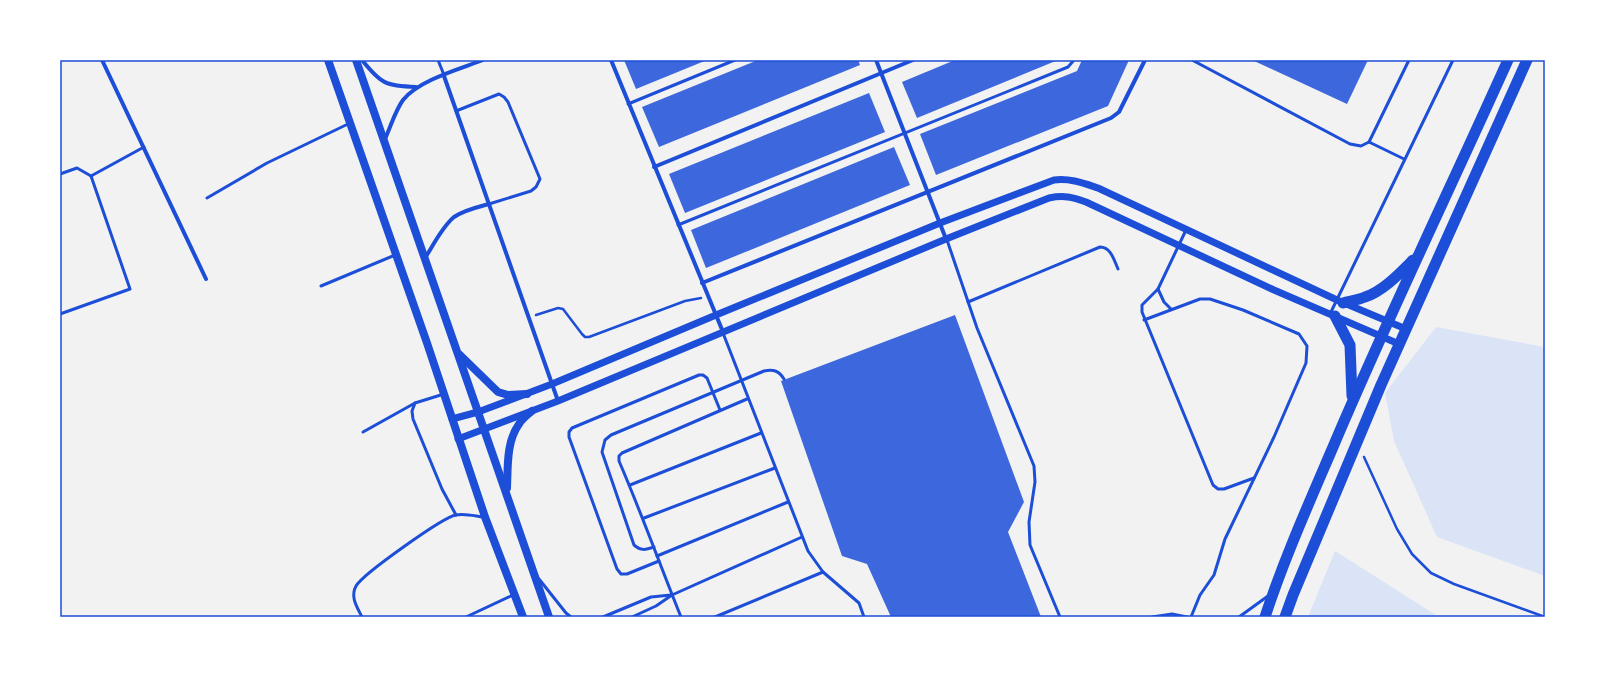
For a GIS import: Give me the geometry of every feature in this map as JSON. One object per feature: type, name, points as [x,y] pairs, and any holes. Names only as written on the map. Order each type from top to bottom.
[{"type":"highway","points":[[1265,617],[1273,592],[1352,401],[1508,60]]},
{"type":"highway","points":[[1285,617],[1292,595],[1399,344],[1527,60]]},
{"type":"highway","points":[[1340,302],[1366,297],[1378,290],[1392,280],[1418,255]]},
{"type":"highway","points":[[1332,315],[1350,346],[1352,401]]},
{"type":"main road","points":[[328,60],[396,254],[485,517],[523,617]]},
{"type":"main road","points":[[356,60],[549,617]]},
{"type":"main road","points":[[458,354],[498,392],[508,395],[527,394]]},
{"type":"main road","points":[[507,493],[509,449],[514,431],[519,423],[532,411]]},
{"type":"street","points":[[102,60],[206,279]]},
{"type":"street","points":[[362,60],[375,76],[387,84],[416,87]]},
{"type":"street","points":[[384,141],[400,105],[416,87],[483,60]]},
{"type":"street","points":[[611,60],[723,332]]},
{"type":"street","points":[[876,60],[946,239]]},
{"type":"street","points":[[654,166],[913,60]]},
{"type":"street","points":[[702,283],[1111,118],[1119,112],[1145,60]]},
{"type":"street","points":[[444,76],[558,401]]},
{"type":"street","points":[[452,419],[478,412],[552,384],[940,223],[1044,182],[1063,179],[1076,181],[1098,188],[1340,302],[1406,329]]},
{"type":"street","points":[[458,439],[558,401],[946,239],[1049,198],[1067,196],[1086,202],[1178,246],[1399,344]]},
{"type":"street","points":[[425,258],[455,216],[471,209],[489,204]]},
{"type":"lane","points":[[438,60],[444,76]]},
{"type":"lane","points":[[628,104],[735,60]]},
{"type":"lane","points":[[678,225],[1068,67],[1074,60]]},
{"type":"lane","points":[[1192,60],[1350,144],[1361,146],[1369,142],[1409,60]]},
{"type":"lane","points":[[1332,315],[1340,302],[1404,159],[1452,60]]},
{"type":"lane","points":[[456,110],[499,94],[504,97],[508,102],[540,179],[532,191],[489,204]]},
{"type":"lane","points":[[207,198],[266,163],[350,123]]},
{"type":"lane","points":[[1369,142],[1404,159]]},
{"type":"lane","points":[[91,176],[144,147]]},
{"type":"lane","points":[[60,174],[77,168],[91,176],[130,289],[60,314]]},
{"type":"lane","points":[[1186,230],[1158,289],[1142,305],[1144,320],[1174,388],[1213,485],[1218,489],[1224,489],[1254,478]]},
{"type":"lane","points":[[946,239],[968,302],[1034,466],[1035,482],[1029,522],[1030,545],[1060,617]]},
{"type":"lane","points":[[968,302],[1100,247],[1105,247],[1109,250],[1118,269]]},
{"type":"lane","points":[[321,286],[396,254]]},
{"type":"lane","points":[[1158,289],[1164,302],[1171,309]]},
{"type":"lane","points":[[1144,320],[1200,299],[1210,298],[1243,310],[1299,334],[1307,346],[1306,363],[1274,438],[1225,540],[1214,575],[1200,595],[1191,617]]},
{"type":"lane","points":[[723,332],[747,399],[808,551],[823,572],[859,603],[864,617]]},
{"type":"lane","points":[[654,547],[644,550],[638,549],[634,545],[602,452],[605,440],[611,435],[764,371],[772,370],[780,373],[784,379]]},
{"type":"lane","points":[[659,561],[627,574],[621,574],[617,569],[569,437],[569,432],[572,428],[699,375],[703,375],[707,378],[720,410]]},
{"type":"lane","points":[[363,432],[415,403],[444,394]]},
{"type":"lane","points":[[681,617],[644,518],[619,460],[619,456],[622,453],[747,399]]},
{"type":"lane","points":[[415,403],[412,411],[412,419],[442,489],[456,515]]},
{"type":"lane","points":[[630,485],[761,433]]},
{"type":"lane","points":[[644,518],[775,468]]},
{"type":"lane","points":[[657,556],[788,502]]},
{"type":"lane","points":[[362,617],[353,596],[356,586],[364,577],[391,556],[444,520],[456,515],[485,517]]},
{"type":"lane","points":[[632,617],[656,606],[672,595],[802,537]]},
{"type":"lane","points":[[533,571],[566,613],[571,617]]},
{"type":"lane","points":[[716,617],[823,572]]},
{"type":"lane","points":[[1239,617],[1273,592]]},
{"type":"lane","points":[[466,617],[515,594]]},
{"type":"lane","points":[[603,617],[651,597],[672,595]]},
{"type":"lane","points":[[1152,617],[1172,614],[1187,617]]},
{"type":"path","points":[[529,318],[558,308],[563,309],[582,334],[585,337],[589,337],[685,301],[708,296]]},
{"type":"path","points":[[1357,441],[1398,529],[1412,554],[1431,573],[1454,584],[1545,617]]},
{"type":"shaded area","points":[[1436,327],[1545,347],[1545,576],[1437,537],[1394,441],[1385,393]]},
{"type":"shaded area","points":[[1335,551],[1439,617],[1308,617]]},
{"type":"building","points":[[624,60],[707,60],[636,89]]},
{"type":"building","points":[[758,60],[858,60],[860,65],[659,147],[642,107]]},
{"type":"building","points":[[955,60],[1058,60],[917,118],[902,82]]},
{"type":"building","points":[[1082,60],[1129,60],[1108,106],[936,175],[920,134],[1077,71]]},
{"type":"building","points":[[1252,60],[1368,60],[1347,104]]},
{"type":"building","points":[[869,93],[885,132],[685,213],[669,174]]},
{"type":"building","points":[[894,147],[910,185],[706,268],[691,230]]},
{"type":"building","points":[[955,315],[1024,502],[1008,532],[1041,617],[891,617],[867,564],[842,556],[781,381]]}]
